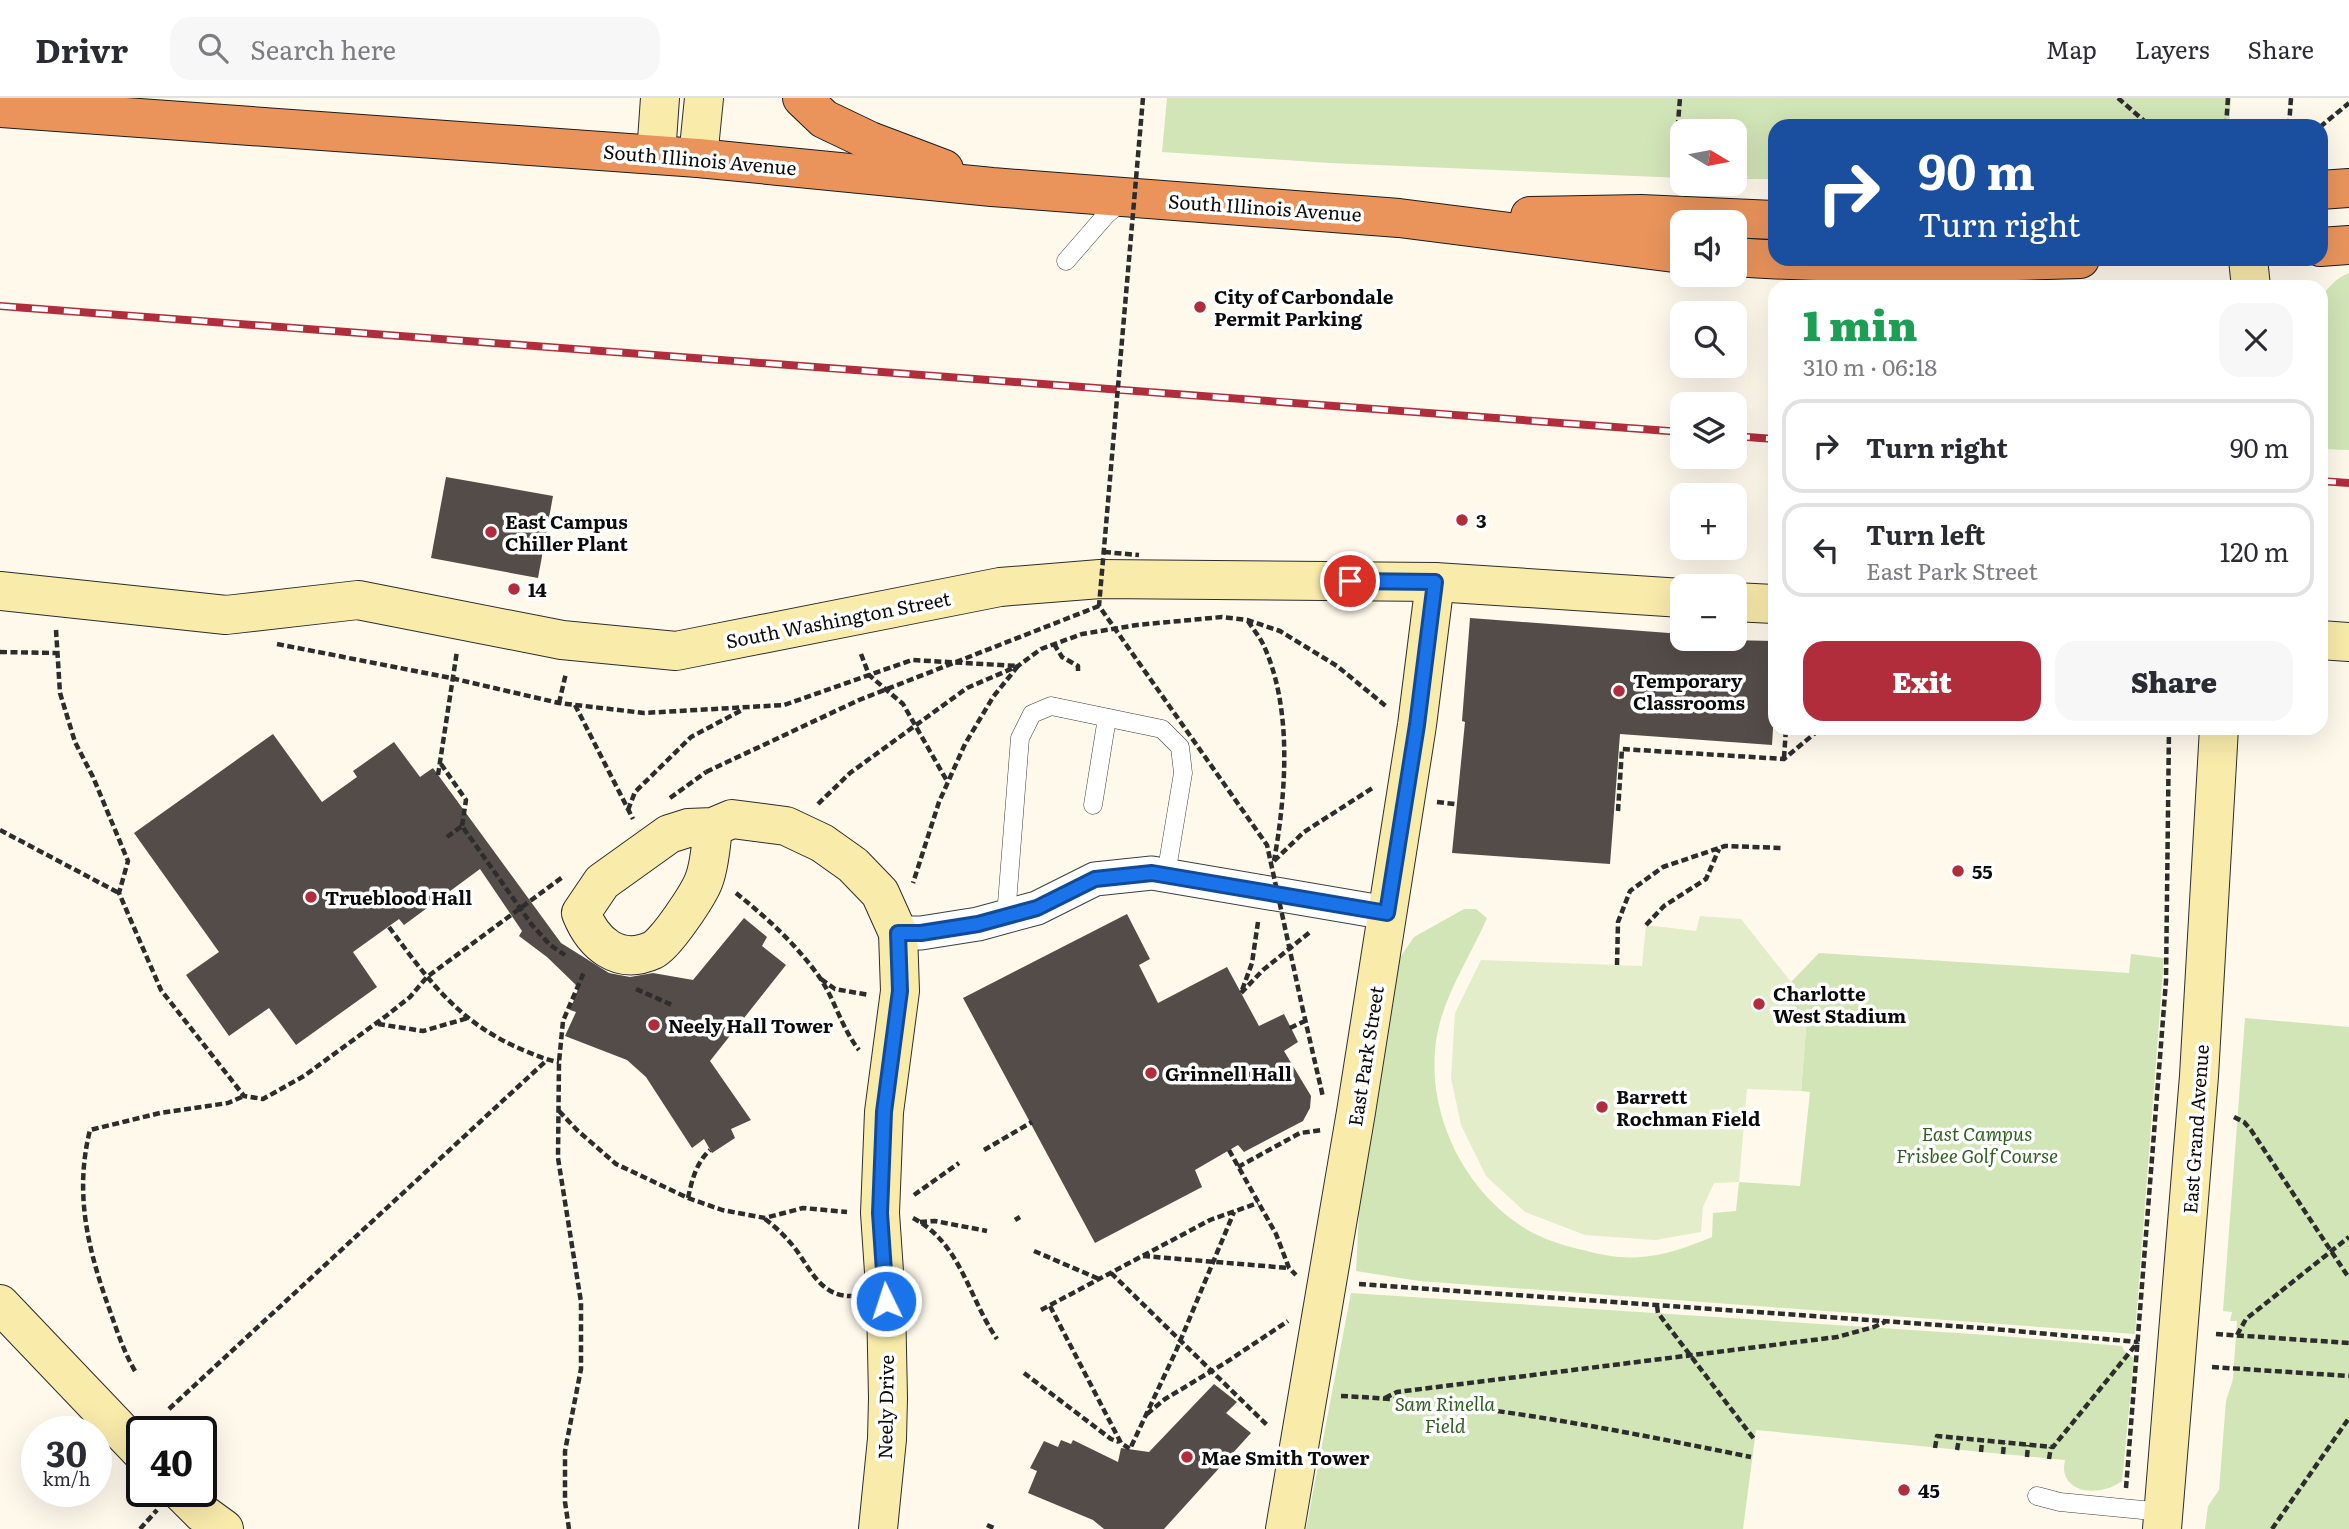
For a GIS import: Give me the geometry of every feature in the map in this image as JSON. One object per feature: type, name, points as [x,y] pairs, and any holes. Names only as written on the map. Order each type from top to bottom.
[{"type":"highway","points":[[802,98],[824,119],[859,136],[992,187]]},
{"type":"highway","name":"South Illinois Avenue","points":[[0,108],[698,158],[992,187],[1399,218],[1670,252]]},
{"type":"highway","points":[[2328,189],[2349,188]]},
{"type":"highway","name":"South Illinois Avenue","points":[[1399,218],[1641,214],[1768,220]]},
{"type":"highway","points":[[2328,246],[2349,245]]},
{"type":"highway","points":[[1747,258],[1768,260]]},
{"type":"street","points":[[656,155],[660,98]]},
{"type":"street","points":[[698,158],[704,98]]},
{"type":"street","name":"South Washington Street","points":[[0,591],[226,615],[358,600],[562,640],[676,651],[1000,587],[1100,579],[1435,582],[1670,597]]},
{"type":"street","name":"East Park Street","points":[[1285,1529],[1310,1395],[1371,910],[1415,732],[1435,582]]},
{"type":"street","points":[[1747,602],[1768,604]]},
{"type":"street","points":[[2328,641],[2349,642]]},
{"type":"street","name":"East Grand Avenue","points":[[2163,1520],[2199,1076],[2219,735]]},
{"type":"street","name":"Neely Drive","points":[[713,827],[732,819],[786,826],[822,843],[853,865],[880,893],[898,933],[900,991],[884,1112],[880,1213],[886,1301],[888,1398],[887,1439],[878,1529]]},
{"type":"street","points":[[898,933],[955,928],[1006,916],[1037,908],[1095,879],[1152,873],[1371,910]]},
{"type":"street","points":[[0,1304],[126,1436]]},
{"type":"street","points":[[196,1507],[224,1529]]},
{"type":"lane","points":[[1066,261],[1106,215],[1128,197]]},
{"type":"lane","points":[[1006,916],[1020,738],[1032,714],[1051,706],[1162,729],[1180,747],[1183,773],[1166,875]]},
{"type":"lane","points":[[1093,805],[1107,718]]},
{"type":"lane","points":[[2037,1496],[2163,1520]]},
{"type":"path","points":[[1143,98],[1099,606],[1267,845],[1324,1102]]},
{"type":"path","points":[[1678,119],[1680,98]]},
{"type":"path","points":[[2118,98],[2142,119]]},
{"type":"path","points":[[2226,119],[2228,98]]},
{"type":"path","points":[[2290,119],[2291,98]]},
{"type":"path","points":[[2328,120],[2349,103]]},
{"type":"path","points":[[1104,552],[1139,555]]},
{"type":"path","points":[[665,801],[706,772],[859,700],[1099,606]]},
{"type":"path","points":[[1238,613],[1247,620],[1262,641],[1269,659],[1282,723],[1284,781],[1274,861]]},
{"type":"path","points":[[813,810],[850,772],[967,688],[1018,666],[1041,649],[1054,644],[1082,634],[1137,625],[1222,617],[1247,620],[1280,631],[1337,666],[1415,732]]},
{"type":"path","points":[[68,631],[54,630],[60,693],[75,743],[93,777],[128,861],[119,893]]},
{"type":"path","points":[[269,642],[451,678],[559,703],[644,713],[784,705],[912,660],[1018,666]]},
{"type":"path","points":[[1054,644],[1062,657],[1078,666],[1078,673]]},
{"type":"path","points":[[438,775],[457,650]]},
{"type":"path","points":[[0,652],[56,653]]},
{"type":"path","points":[[862,654],[869,675],[903,704],[947,781]]},
{"type":"path","points":[[909,894],[947,781],[993,697],[1018,666]]},
{"type":"path","points":[[559,703],[566,671]]},
{"type":"path","points":[[574,705],[635,822],[645,815]]},
{"type":"path","points":[[628,810],[635,792],[691,737],[746,708]]},
{"type":"path","points":[[1784,759],[1786,735]]},
{"type":"path","points":[[1618,811],[1622,749],[1784,759],[1813,735]]},
{"type":"path","points":[[2127,1475],[2166,981],[2169,735]]},
{"type":"path","points":[[440,763],[466,800],[462,826]]},
{"type":"path","points":[[0,830],[119,893],[162,990],[244,1096]]},
{"type":"path","points":[[1616,965],[1618,922],[1630,891],[1663,867],[1725,846],[1781,848]]},
{"type":"path","points":[[1646,925],[1664,906],[1706,879],[1719,848]]},
{"type":"path","points":[[135,1371],[102,1288],[84,1223],[83,1171],[90,1130],[160,1113],[228,1103],[244,1096],[262,1099],[282,1090],[377,1023],[410,997],[427,977],[573,869]]},
{"type":"path","points":[[736,893],[770,920],[821,979],[835,989],[879,996]]},
{"type":"path","points":[[1260,914],[1252,963],[1241,993],[1263,970],[1312,930],[1371,910]]},
{"type":"path","points":[[389,927],[427,977],[468,1018],[508,1044],[547,1060],[559,1062]]},
{"type":"path","points":[[569,1529],[565,1502],[565,1451],[581,1368],[581,1302],[558,1158],[559,1062],[563,1021],[586,968]]},
{"type":"path","points":[[821,979],[852,1040],[858,1049],[865,1052]]},
{"type":"path","points":[[377,1023],[423,1031],[468,1018]]},
{"type":"path","points":[[1290,1028],[1306,1021]]},
{"type":"path","points":[[169,1409],[547,1060]]},
{"type":"path","points":[[559,1110],[577,1130],[616,1164],[688,1198],[722,1210],[765,1218],[803,1208],[860,1214]]},
{"type":"path","points":[[2234,1117],[2244,1122],[2251,1130],[2349,1278]]},
{"type":"path","points":[[984,1150],[1032,1122]]},
{"type":"path","points":[[1238,1167],[1300,1133],[1330,1129]]},
{"type":"path","points":[[688,1198],[694,1175],[701,1160],[710,1150]]},
{"type":"path","points":[[1229,1150],[1276,1234],[1289,1268],[1299,1277]]},
{"type":"path","points":[[913,1195],[959,1163]]},
{"type":"path","points":[[1041,1310],[1210,1220],[1258,1203]]},
{"type":"path","points":[[1024,1373],[1111,1439],[1130,1449],[1234,1212]]},
{"type":"path","points":[[908,1215],[940,1240],[958,1264],[997,1339]]},
{"type":"path","points":[[765,1218],[784,1235],[822,1287],[835,1294],[862,1296]]},
{"type":"path","points":[[920,1222],[935,1221],[987,1231]]},
{"type":"path","points":[[2236,1335],[2246,1320],[2349,1237]]},
{"type":"path","points":[[1034,1251],[1099,1279]]},
{"type":"path","points":[[1142,1256],[1289,1268]]},
{"type":"path","points":[[1111,1273],[1270,1427]]},
{"type":"path","points":[[1354,1283],[2138,1342]]},
{"type":"path","points":[[1050,1306],[1121,1443]]},
{"type":"path","points":[[1657,1306],[1658,1313],[1754,1438]]},
{"type":"path","points":[[1143,1417],[1165,1398],[1292,1319]]},
{"type":"path","points":[[1385,1398],[1397,1392],[1837,1337],[1886,1321]]},
{"type":"path","points":[[2216,1334],[2349,1343]]},
{"type":"path","points":[[1935,1448],[1937,1436],[2053,1447],[2138,1342]]},
{"type":"path","points":[[2212,1367],[2349,1376]]},
{"type":"path","points":[[1310,1395],[1385,1398],[1500,1413],[1751,1457]]},
{"type":"path","points":[[2272,1529],[2349,1418]]},
{"type":"path","points":[[1958,1450],[1959,1439]]},
{"type":"path","points":[[1981,1452],[1982,1442]]},
{"type":"path","points":[[2003,1454],[2004,1443]]},
{"type":"path","points":[[2027,1457],[2028,1445]]},
{"type":"path","points":[[2049,1459],[2051,1447]]},
{"type":"path","points":[[988,1525],[996,1529]]},
{"type":"green space","points":[[1167,98],[2231,98],[2230,119],[1768,119],[1768,179],[1747,179],[1747,119],[1670,119],[1670,177],[1329,163],[1162,152]]},
{"type":"green space","points":[[2349,273],[2349,450],[2328,449],[2328,289],[2340,277]]},
{"type":"green space","name":"East Campus Frisbee Golf Course","points":[[1464,909],[1476,909],[1487,918],[1448,998],[1438,1032],[1435,1077],[1446,1130],[1472,1179],[1510,1218],[1551,1241],[1619,1257],[1659,1254],[1712,1237],[1713,1213],[1736,1211],[1739,1182],[1800,1186],[1810,1092],[1801,1091],[1807,1015],[1788,1014],[1791,982],[1819,953],[2129,973],[2131,954],[2164,958],[2135,1334],[1419,1281],[1356,1271],[1361,1175],[1392,969],[1414,937]]},
{"type":"green space","name":"Barrett Rochman Field","points":[[1700,916],[1741,919],[1791,982],[1788,1014],[1807,1015],[1801,1091],[1747,1089],[1739,1182],[1714,1183],[1703,1207],[1701,1232],[1655,1240],[1585,1235],[1525,1212],[1486,1176],[1461,1125],[1451,1078],[1455,1013],[1481,960],[1642,966],[1646,925],[1696,931]]},
{"type":"green space","points":[[2245,1018],[2349,1027],[2349,1529],[2205,1529],[2208,1506],[2219,1490],[2226,1401],[2233,1379],[2237,1321],[2230,1321],[2232,1312],[2223,1311]]},
{"type":"green space","name":"Sam Rinella Field","points":[[1351,1293],[2122,1346],[2124,1351],[2134,1358],[2122,1481],[2101,1490],[2084,1490],[2070,1483],[2066,1477],[2065,1460],[1756,1430],[1743,1529],[1306,1529]]},
{"type":"building","name":"East Campus Chiller Plant","points":[[446,477],[553,496],[538,578],[431,558]]},
{"type":"building","points":[[1470,618],[1670,633],[1670,651],[1747,651],[1747,640],[1768,641],[1768,735],[1773,735],[1772,745],[1620,734],[1610,864],[1452,853],[1465,722],[1462,721]]},
{"type":"building","name":"Trueblood Hall","points":[[273,734],[322,802],[357,777],[353,771],[394,742],[420,777],[433,768],[561,943],[609,973],[630,977],[653,973],[693,980],[744,918],[767,937],[762,946],[786,965],[710,1061],[751,1120],[731,1129],[735,1138],[712,1153],[704,1139],[692,1148],[646,1077],[627,1060],[565,1036],[576,1012],[570,1010],[580,984],[577,986],[547,957],[519,936],[522,931],[480,869],[404,925],[399,919],[353,952],[377,987],[296,1045],[269,1008],[229,1036],[186,975],[219,952],[134,833]]},
{"type":"building","name":"Grinnell Hall","points":[[1127,914],[1150,959],[1139,965],[1158,1003],[1227,967],[1259,1026],[1284,1014],[1298,1042],[1284,1051],[1311,1096],[1310,1108],[1303,1121],[1244,1152],[1238,1145],[1195,1170],[1202,1187],[1095,1243],[963,998]]},
{"type":"building","name":"Mae Smith Tower","points":[[1214,1384],[1237,1402],[1226,1413],[1251,1433],[1164,1529],[1104,1529],[1093,1520],[1028,1493],[1037,1471],[1030,1468],[1044,1441],[1058,1447],[1061,1440],[1071,1444],[1073,1440],[1118,1462],[1121,1448],[1149,1452]]},
{"type":"railway","points":[[0,306],[1670,431]]},
{"type":"railway","points":[[1747,437],[1768,439]]},
{"type":"railway","points":[[2328,482],[2349,483]]},
{"type":"place","name":"City of Carbondale Permit Parking","points":[[1200,307]]},
{"type":"place","name":"3","points":[[1462,520]]},
{"type":"place","name":"East Campus Chiller Plant","points":[[491,532]]},
{"type":"place","name":"14","points":[[514,589]]},
{"type":"place","name":"Temporary Classrooms","points":[[1619,691]]},
{"type":"place","name":"55","points":[[1958,871]]},
{"type":"place","name":"Trueblood Hall","points":[[311,897]]},
{"type":"place","name":"Charlotte West Stadium","points":[[1759,1004]]},
{"type":"place","name":"Neely Hall Tower","points":[[654,1025]]},
{"type":"place","name":"Grinnell Hall","points":[[1151,1073]]},
{"type":"place","name":"Barrett Rochman Field","points":[[1602,1107]]},
{"type":"place","name":"Mae Smith Tower","points":[[1187,1457]]},
{"type":"place","name":"45","points":[[1904,1490]]},
{"type":"route","points":[[886,1301],[880,1213],[884,1112],[900,991],[898,933],[921,933],[978,924],[1037,908],[1095,879],[1152,873],[1387,913],[1417,725],[1435,582],[1350,581]]}]
